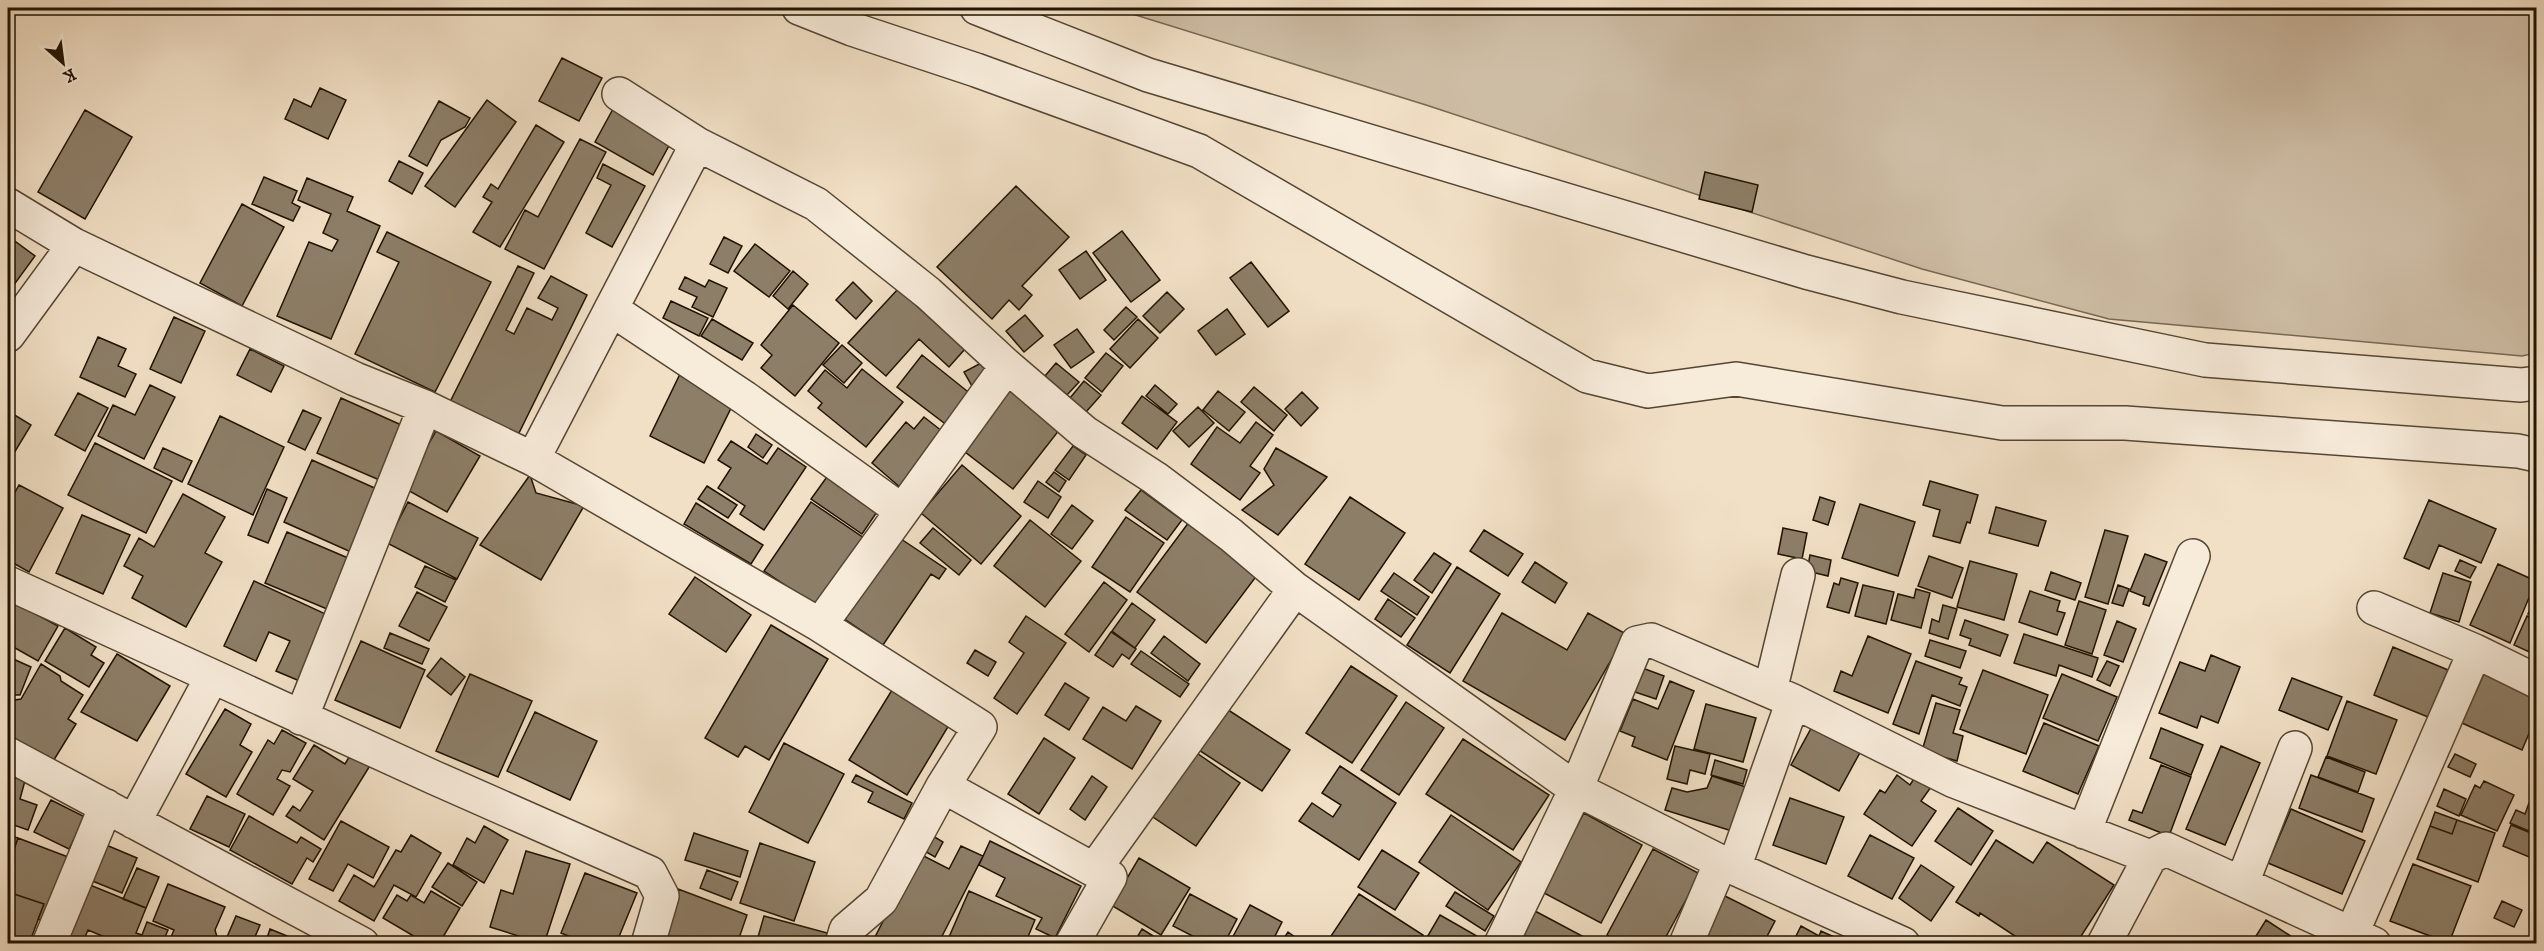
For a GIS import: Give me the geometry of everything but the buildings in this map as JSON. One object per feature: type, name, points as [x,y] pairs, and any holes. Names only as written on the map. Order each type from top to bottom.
[{"type":"street","points":[[799,8],[852,29],[976,70],[1199,151],[1587,376],[1648,391],[1736,379],[2002,423],[2125,423],[2536,455]]},
{"type":"street","points":[[977,8],[1148,75],[1795,268],[1902,297],[2205,360],[2521,385],[2536,383]]},
{"type":"street","points":[[619,94],[697,144],[816,204],[928,292],[1007,366],[1084,432],[1155,478],[1231,535],[1295,589],[1576,789],[1727,865],[1903,944]]},
{"type":"street","points":[[532,459],[697,144]]},
{"type":"street","points":[[8,206],[74,245],[355,379],[425,407],[532,459],[820,625],[980,727],[943,786],[881,900],[846,930],[842,944]]},
{"type":"street","points":[[8,335],[74,245]]},
{"type":"street","points":[[611,309],[745,398],[902,511]]},
{"type":"street","points":[[820,625],[1007,366]]},
{"type":"street","points":[[301,718],[425,407]]},
{"type":"street","points":[[2084,832],[2193,556]]},
{"type":"street","points":[[1686,944],[1727,865],[1782,696],[1798,575]]},
{"type":"street","points":[[8,583],[301,718],[650,873],[662,896],[648,944]]},
{"type":"street","points":[[1094,870],[1295,589]]},
{"type":"street","points":[[2374,608],[2475,651],[2536,681]]},
{"type":"street","points":[[1501,944],[1576,789],[1637,643],[1651,640],[1782,696],[1952,780],[2150,857]]},
{"type":"street","points":[[2104,944],[2150,857],[2166,849],[2363,938],[2475,651]]},
{"type":"street","points":[[134,822],[212,677]]},
{"type":"street","points":[[2242,884],[2295,748]]},
{"type":"street","points":[[8,754],[362,944]]},
{"type":"street","points":[[943,786],[1110,877],[1072,944]]},
{"type":"street","points":[[49,944],[106,806]]},
{"type":"shaded area","points":[[1113,8],[2536,8],[2536,353],[2522,356],[2109,319],[1922,269],[1426,105]]}]
